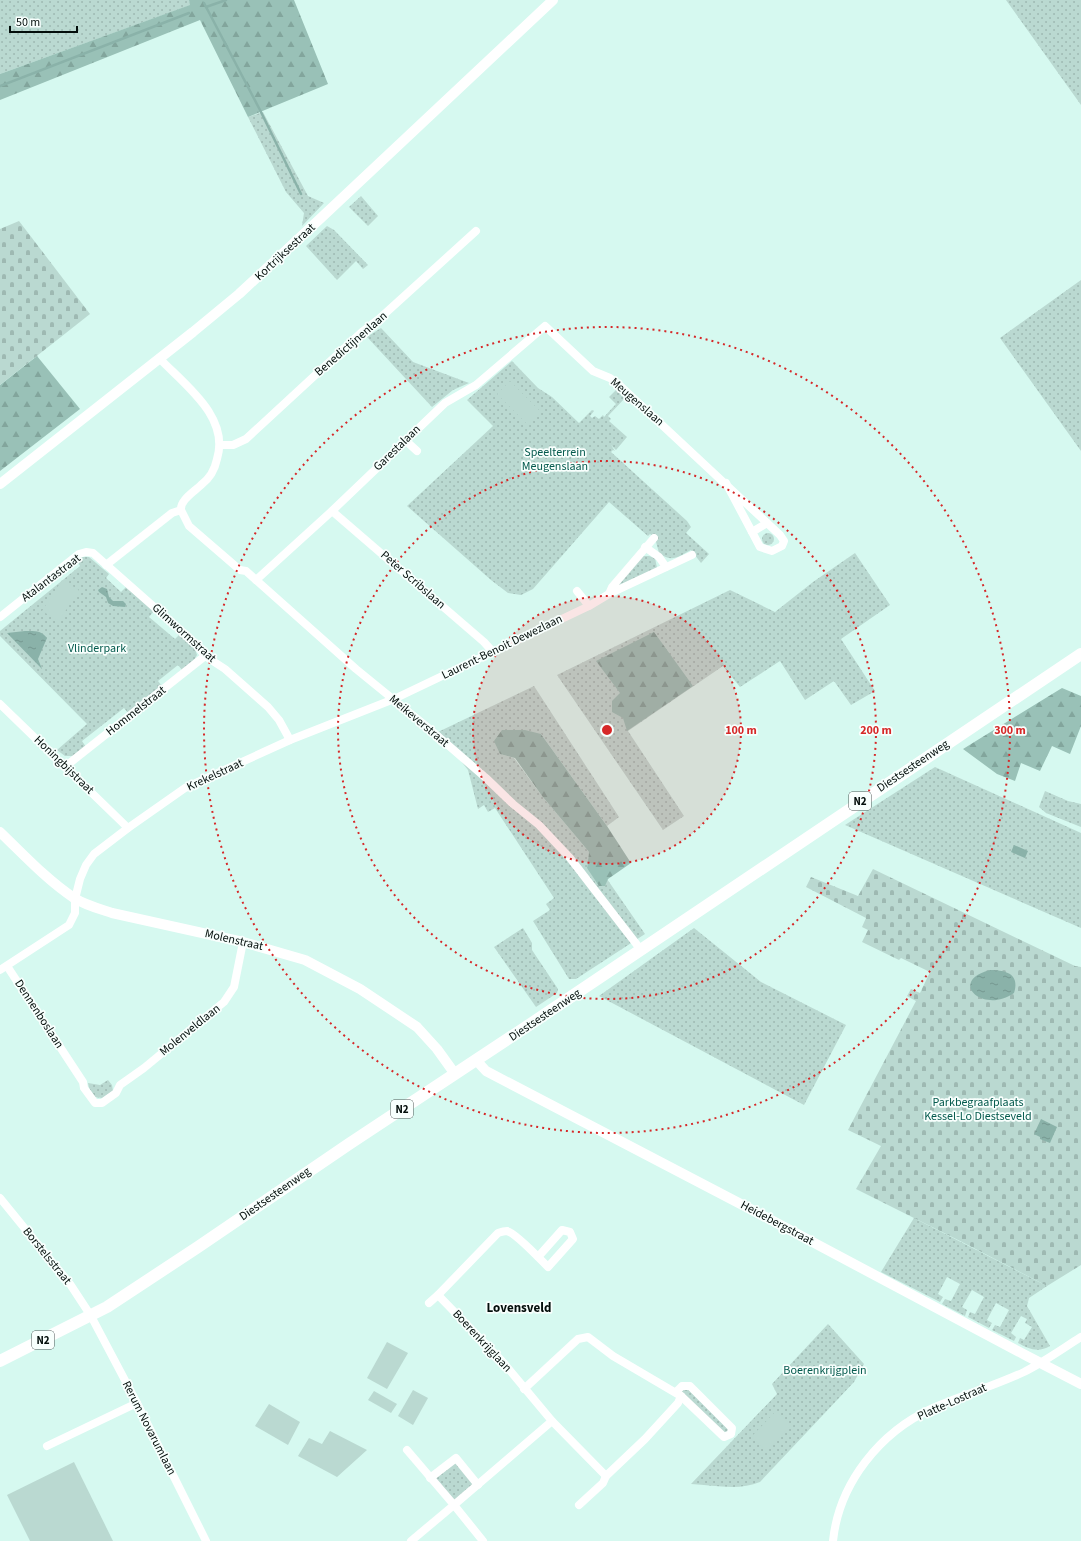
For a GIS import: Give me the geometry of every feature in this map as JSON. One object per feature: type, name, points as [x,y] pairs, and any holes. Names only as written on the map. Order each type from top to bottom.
[{"type":"main road","name":"Diestsesteenweg","points":[[0,1361],[107,1307],[349,1144],[532,1024],[1081,654]]},
{"type":"street","name":"Kortrijksestraat","points":[[0,484],[244,289],[553,0]]},
{"type":"street","name":"Benedictijnenlaan","points":[[220,445],[233,445],[246,440],[362,332],[379,319],[476,231]]},
{"type":"street","name":"Garestalaan","points":[[256,580],[332,511],[445,403],[476,385],[545,326]]},
{"type":"street","name":"Meugenslaan","points":[[545,326],[593,371],[610,378],[617,383],[726,483],[780,535],[783,540],[783,545],[772,551],[759,546],[726,483]]},
{"type":"street","points":[[106,565],[172,513],[181,510],[182,503],[205,482],[212,473],[217,461],[220,439],[211,414],[202,402],[159,358]]},
{"type":"street","points":[[405,440],[417,451]]},
{"type":"street","name":"Meikeverstraat","points":[[181,510],[189,526],[240,570],[246,571],[356,669],[394,699],[486,778],[513,804],[539,825],[570,858],[641,950]]},
{"type":"street","name":"Peter Scribslaan","points":[[332,511],[484,642],[492,651]]},
{"type":"street","points":[[752,532],[767,523]]},
{"type":"street","name":"Laurent-Benoit Dewezlaan","points":[[609,594],[612,587],[654,538]]},
{"type":"street","points":[[646,547],[659,557],[666,567]]},
{"type":"street","name":"Atalantastraat","points":[[0,617],[79,554],[86,552],[93,553],[106,565]]},
{"type":"street","name":"Laurent-Benoit Dewezlaan","points":[[394,699],[692,555]]},
{"type":"street","name":"Glimwormstraat","points":[[106,565],[196,644],[205,656],[225,669],[268,707],[279,720],[290,740]]},
{"type":"street","points":[[577,590],[589,606]]},
{"type":"street","name":"Hommelstraat","points":[[66,766],[205,656]]},
{"type":"street","name":"Krekelstraat","points":[[4,968],[69,925],[75,913],[75,899],[80,879],[86,865],[94,854],[185,788],[290,740],[394,699]]},
{"type":"street","name":"Honingbijstraat","points":[[0,704],[66,766],[128,828]]},
{"type":"street","name":"Molenstraat","points":[[0,832],[40,870],[75,899],[112,913],[243,942],[305,960],[333,974],[380,1001],[417,1027],[427,1036],[455,1074]]},
{"type":"street","name":"Molenveldlaan","points":[[70,1063],[83,1082],[84,1088],[95,1103],[102,1103],[116,1093],[120,1085],[144,1068],[224,1002],[234,987],[243,942]]},
{"type":"street","name":"Dennenboslaan","points":[[4,968],[70,1063]]},
{"type":"street","name":"Heidebergstraat","points":[[476,1060],[486,1071],[1081,1384]]},
{"type":"street","name":"Borstelsstraat","points":[[0,1198],[70,1284],[91,1316]]},
{"type":"street","points":[[429,1303],[498,1233],[506,1231],[513,1233],[548,1267],[572,1239],[570,1232],[562,1230],[538,1257]]},
{"type":"street","name":"Boerenkrijglaan","points":[[438,1295],[502,1361],[552,1421],[606,1476]]},
{"type":"street","name":"Rerum Novarumlaan","points":[[91,1316],[137,1403],[206,1541]]},
{"type":"street","points":[[524,1389],[578,1339],[588,1337],[614,1356],[680,1398],[724,1437],[731,1434],[732,1428],[690,1386],[682,1386],[680,1398],[645,1439],[606,1476],[603,1483],[579,1505]]},
{"type":"street","name":"Platte-Lostraat","points":[[834,1541],[835,1524],[841,1505],[851,1484],[867,1460],[884,1441],[899,1429],[932,1409],[1023,1372],[1081,1337]]},
{"type":"street","points":[[47,1446],[137,1403]]},
{"type":"street","points":[[411,1541],[552,1421]]},
{"type":"street","points":[[408,1450],[483,1541]]},
{"type":"street","points":[[430,1478],[456,1458],[478,1485]]},
{"type":"green space","points":[[0,0],[189,0],[191,5],[0,74]]},
{"type":"green space","points":[[189,0],[294,0],[328,84],[248,117],[200,20],[0,100],[0,74],[190,5]]},
{"type":"green space","points":[[1006,0],[1081,0],[1081,105]]},
{"type":"green space","points":[[263,112],[308,196],[324,203],[302,226],[304,213],[286,192],[248,117]]},
{"type":"green space","points":[[361,196],[378,216],[368,226],[349,207]]},
{"type":"green space","points":[[19,221],[90,314],[0,385],[0,229]]},
{"type":"green space","points":[[327,226],[334,230],[368,265],[363,269],[356,261],[337,280],[306,246]]},
{"type":"green space","points":[[1081,280],[1081,451],[1000,338]]},
{"type":"green space","points":[[381,328],[413,362],[469,383],[453,390],[432,407],[367,337]]},
{"type":"green space","points":[[37,356],[80,409],[0,471],[0,385]]},
{"type":"green space","name":"Speelterrein Meugenslaan","points":[[512,361],[538,388],[552,397],[579,423],[592,410],[594,411],[590,416],[592,418],[595,416],[599,419],[603,415],[604,417],[616,404],[609,397],[616,390],[625,398],[608,416],[611,419],[609,421],[627,437],[616,450],[611,445],[615,451],[613,450],[611,452],[687,521],[691,527],[686,533],[709,554],[701,563],[691,550],[675,558],[668,558],[659,553],[655,538],[650,534],[648,536],[609,502],[533,589],[521,595],[508,593],[491,580],[407,506],[493,426],[467,400]]},
{"type":"green space","points":[[510,381],[540,411],[527,424],[497,394]]},
{"type":"green space","points":[[770,533],[773,534],[773,544],[766,545],[763,544],[762,537],[763,534]]},
{"type":"green space","points":[[855,553],[890,605],[841,639],[875,691],[851,705],[834,681],[805,700],[780,661],[740,687],[723,666],[628,731],[684,816],[663,830],[557,675],[730,590],[775,612],[813,582]]},
{"type":"green space","points":[[642,556],[655,558],[657,568],[618,586],[618,584]]},
{"type":"green space","name":"Vlinderpark","points":[[83,557],[89,557],[109,574],[106,578],[121,592],[126,587],[154,611],[149,617],[175,639],[180,634],[195,649],[197,655],[194,660],[182,670],[178,665],[158,681],[162,686],[128,713],[124,708],[82,741],[86,747],[74,756],[65,756],[57,750],[87,724],[0,636],[0,631],[80,566],[76,560]]},
{"type":"green space","points":[[62,580],[79,590],[59,621],[42,611]]},
{"type":"green space","points":[[654,632],[693,686],[627,731],[623,718],[612,712],[612,701],[620,693],[596,661]]},
{"type":"green space","points":[[534,686],[619,817],[607,826],[541,734],[500,754],[514,758],[542,796],[589,852],[587,868],[607,879],[645,934],[576,979],[569,979],[533,921],[550,910],[546,904],[554,898],[495,808],[488,812],[484,805],[478,809],[468,770],[438,732]]},
{"type":"green space","points":[[1062,688],[1081,696],[1081,726],[1070,754],[1052,746],[1040,771],[1021,763],[1015,781],[997,774],[963,749]]},
{"type":"green space","points":[[502,730],[525,730],[541,734],[607,826],[631,863],[608,879],[605,886],[599,886],[587,868],[589,852],[542,796],[515,758],[500,754],[494,741]]},
{"type":"green space","points":[[935,767],[1081,833],[1081,928],[845,825]]},
{"type":"green space","points":[[1045,791],[1068,801],[1081,804],[1081,827],[1046,813],[1039,807]]},
{"type":"green space","name":"Parkbegraafplaats Kessel-Lo Diestseveld","points":[[873,869],[1075,966],[1081,967],[1081,1265],[1047,1286],[856,1189],[881,1146],[848,1130],[916,1001],[907,996],[911,989],[920,993],[930,972],[901,958],[899,960],[862,942],[868,930],[862,927],[866,918],[806,887],[811,877],[858,896]]},
{"type":"green space","points":[[523,928],[532,943],[532,950],[558,989],[557,993],[536,1007],[494,947]]},
{"type":"green space","points":[[694,928],[761,982],[846,1025],[804,1105],[599,996]]},
{"type":"green space","points":[[108,1080],[112,1085],[113,1091],[102,1098],[95,1097],[89,1088],[88,1083],[100,1085]]},
{"type":"green space","points":[[914,1218],[1047,1286],[1029,1298],[1027,1306],[1050,1346],[1038,1350],[1018,1343],[1020,1338],[1024,1340],[1032,1327],[1025,1323],[1027,1319],[1021,1316],[1011,1333],[1016,1337],[1014,1341],[992,1330],[995,1325],[1000,1327],[1009,1310],[996,1303],[987,1320],[992,1323],[989,1328],[968,1317],[970,1312],[975,1314],[984,1297],[972,1290],[962,1307],[967,1310],[965,1316],[942,1304],[945,1299],[951,1301],[960,1284],[947,1277],[938,1294],[943,1297],[940,1302],[881,1272]]},
{"type":"green space","name":"Boerenkrijgplein","points":[[828,1324],[864,1364],[854,1382],[760,1482],[752,1485],[735,1487],[691,1484],[777,1394],[772,1384]]},
{"type":"green space","points":[[387,1342],[408,1353],[387,1389],[367,1378]]},
{"type":"green space","points":[[687,1388],[729,1430],[725,1434],[682,1392],[682,1390]]},
{"type":"green space","points":[[413,1390],[428,1398],[413,1425],[398,1416]]},
{"type":"green space","points":[[374,1391],[397,1404],[391,1413],[368,1400]]},
{"type":"green space","points":[[269,1404],[300,1422],[288,1445],[255,1426]]},
{"type":"green space","points":[[776,1411],[791,1425],[767,1451],[751,1437]]},
{"type":"green space","points":[[330,1431],[367,1450],[337,1477],[298,1456],[309,1438],[322,1444]]},
{"type":"green space","points":[[456,1458],[478,1485],[454,1505],[430,1478]]},
{"type":"green space","points":[[74,1462],[113,1541],[30,1541],[7,1495]]},
{"type":"water","points":[[102,587],[107,589],[109,597],[113,601],[123,601],[126,604],[125,607],[113,606],[108,603],[106,597],[98,590]]},
{"type":"water","points":[[25,631],[40,632],[47,638],[38,659],[42,669],[7,633]]},
{"type":"water","points":[[1014,845],[1028,851],[1025,858],[1011,852]]},
{"type":"water","points":[[990,970],[1010,974],[1015,981],[1014,993],[1002,999],[991,1000],[981,998],[974,994],[971,988],[971,981],[977,975]]},
{"type":"water","points":[[1041,1119],[1057,1127],[1050,1143],[1040,1139],[1040,1137],[1034,1134]]},
{"type":"waterway","points":[[206,7],[226,0]]},
{"type":"waterway","points":[[204,3],[260,110],[301,194]]},
{"type":"waterway","points":[[0,86],[189,13]]},
{"type":"district","name":"Lovensveld","points":[[519,1308]]}]
